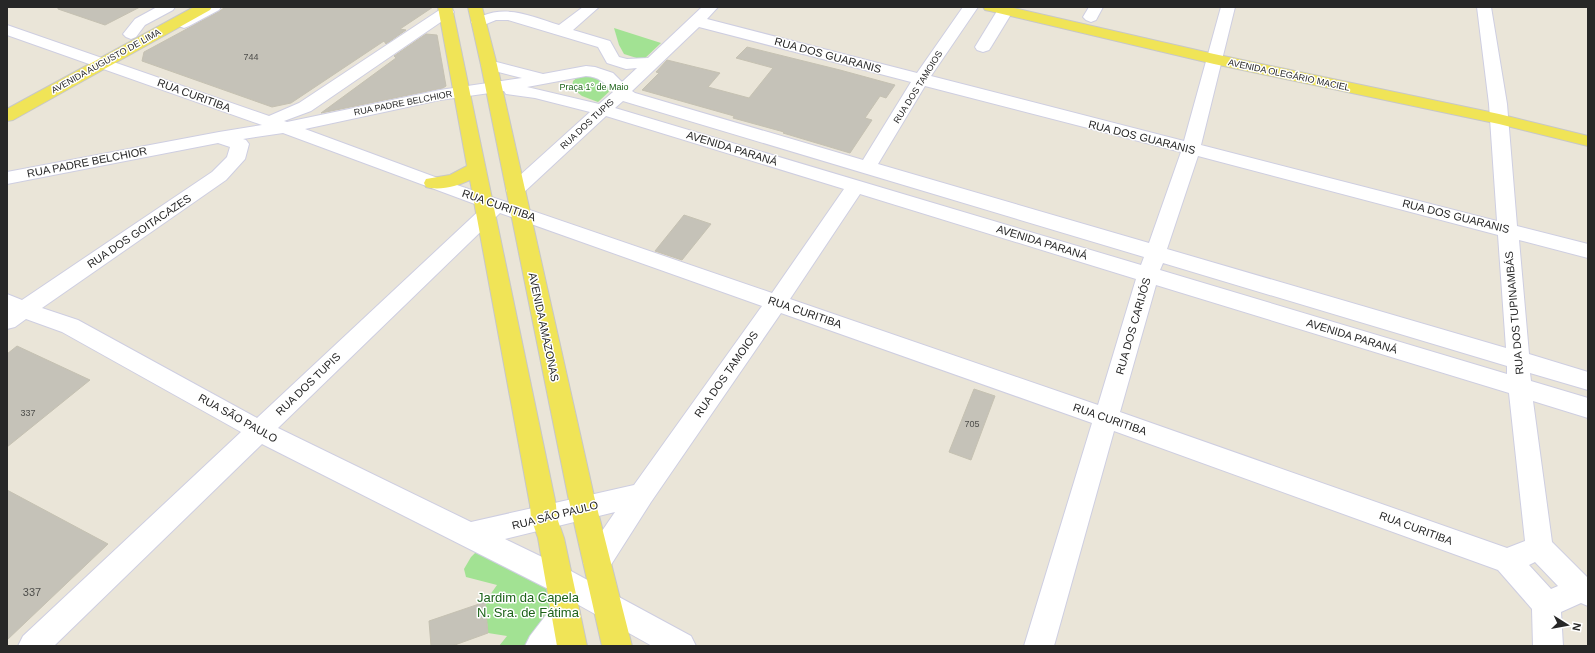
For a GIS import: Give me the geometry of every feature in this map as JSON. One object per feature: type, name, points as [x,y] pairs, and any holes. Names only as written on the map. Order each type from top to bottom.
[{"type":"main road","name":"AVENIDA AUGUSTO DE LIMA","points":[[138,37],[181,7]]},
{"type":"main road","name":"AVENIDA AUGUSTO DE LIMA","points":[[7,101],[95,60],[138,37],[205,7]]},
{"type":"main road","name":"AVENIDA OLEGÁRIO MACIEL","points":[[990,7],[1005,11],[1208,46],[1498,111],[1588,126]]},
{"type":"main road","name":"AVENIDA OLEGÁRIO MACIEL","points":[[1048,7],[1094,12],[1208,46]]},
{"type":"main road","points":[[446,9],[478,169],[489,207],[543,505],[544,518],[551,538],[572,646]]},
{"type":"main road","name":"AVENIDA AMAZONAS","points":[[477,14],[490,65],[493,88],[584,508],[617,646]]},
{"type":"main road","name":"AVENIDA AUGUSTO DE LIMA","points":[[7,116],[95,60]]},
{"type":"main road","name":"AVENIDA OLEGÁRIO MACIEL","points":[[1498,111],[1588,141]]},
{"type":"main road","points":[[433,183],[454,180],[478,169]]},
{"type":"street","points":[[168,7],[140,22],[138,37],[165,34],[214,7]]},
{"type":"street","points":[[562,31],[592,7]]},
{"type":"street","name":"RUA DOS TUPIS","points":[[515,190],[603,110],[711,7]]},
{"type":"street","name":"RUA DOS TAMOIOS","points":[[867,168],[920,80],[971,7]]},
{"type":"street","name":"RUA DOS CARIJÓS","points":[[1039,646],[1148,275],[1191,149],[1208,46],[1228,7]]},
{"type":"street","name":"RUA DOS TUPINAMBÁS","points":[[1484,7],[1498,111],[1520,388],[1539,548]]},
{"type":"street","points":[[267,121],[305,107],[446,9]]},
{"type":"street","points":[[983,47],[1005,11]]},
{"type":"street","points":[[477,14],[494,16],[509,15],[604,44],[613,60],[626,64],[651,63]]},
{"type":"street","name":"RUA DOS GUARANIS","points":[[695,21],[920,80],[1508,229],[1588,251]]},
{"type":"street","name":"RUA CURITIBA","points":[[7,30],[267,121],[433,183],[489,207],[520,212],[1107,418],[1507,561]]},
{"type":"street","name":"AVENIDA PARANÁ","points":[[490,65],[545,78]]},
{"type":"street","points":[[586,72],[576,75],[570,79],[566,89],[569,94],[577,99],[603,110]]},
{"type":"street","name":"AVENIDA PARANÁ","points":[[462,92],[586,72],[602,73],[610,77],[622,92],[634,99],[1588,381]]},
{"type":"street","name":"AVENIDA PARANÁ","points":[[493,88],[535,93],[603,110],[1588,408]]},
{"type":"street","name":"RUA PADRE BELCHIOR","points":[[7,178],[219,137],[324,122],[462,92]]},
{"type":"street","points":[[219,137],[240,124],[245,114]]},
{"type":"street","name":"RUA DOS GOITACAZES","points":[[12,311],[219,176],[236,159],[240,144],[219,137]]},
{"type":"street","name":"RUA DOS TAMOIOS","points":[[597,562],[642,494],[777,302],[856,186]]},
{"type":"street","name":"RUA DOS TUPIS","points":[[33,646],[260,430],[489,207]]},
{"type":"street","name":"RUA SÃO PAULO","points":[[12,311],[70,326],[260,430],[469,536],[559,579],[681,646]]},
{"type":"street","name":"RUA SÃO PAULO","points":[[469,536],[642,494]]},
{"type":"street","points":[[1546,604],[1584,591],[1539,548],[1507,561],[1546,604],[1548,646]]},
{"type":"street","points":[[540,646],[566,612]]},
{"type":"green space","points":[[614,28],[661,43],[643,60],[624,54],[619,45]]},
{"type":"green space","name":"Praça 1° de Maio","points":[[592,74],[613,88],[598,102],[582,96],[572,88],[573,81],[578,77]]},
{"type":"green space","name":"Jardim da Capela N. Sra. de Fátima","points":[[477,551],[559,579],[541,646],[499,646],[507,636],[488,633],[485,602],[497,585],[466,577],[464,569],[471,557]]},
{"type":"building","points":[[58,7],[140,7],[105,25],[58,9]]},
{"type":"building","points":[[225,7],[433,7],[400,29],[406,30],[386,44],[384,41],[291,103],[272,107],[142,61],[144,52]]},
{"type":"building","points":[[426,34],[437,35],[446,86],[443,88],[321,113],[396,58],[394,56]]},
{"type":"building","points":[[747,47],[895,85],[886,98],[880,96],[865,118],[872,120],[850,153],[783,133],[784,132],[733,118],[734,116],[642,90],[659,73],[656,72],[667,60],[720,73],[708,87],[749,98],[773,68],[736,58]]},
{"type":"building","points":[[684,215],[711,224],[682,260],[655,251]]},
{"type":"building","points":[[17,346],[90,380],[7,447],[7,354]]},
{"type":"building","points":[[974,389],[995,396],[971,460],[949,452]]},
{"type":"building","points":[[7,490],[108,544],[7,640]]},
{"type":"building","points":[[485,602],[488,633],[452,646],[431,646],[429,621]]}]
